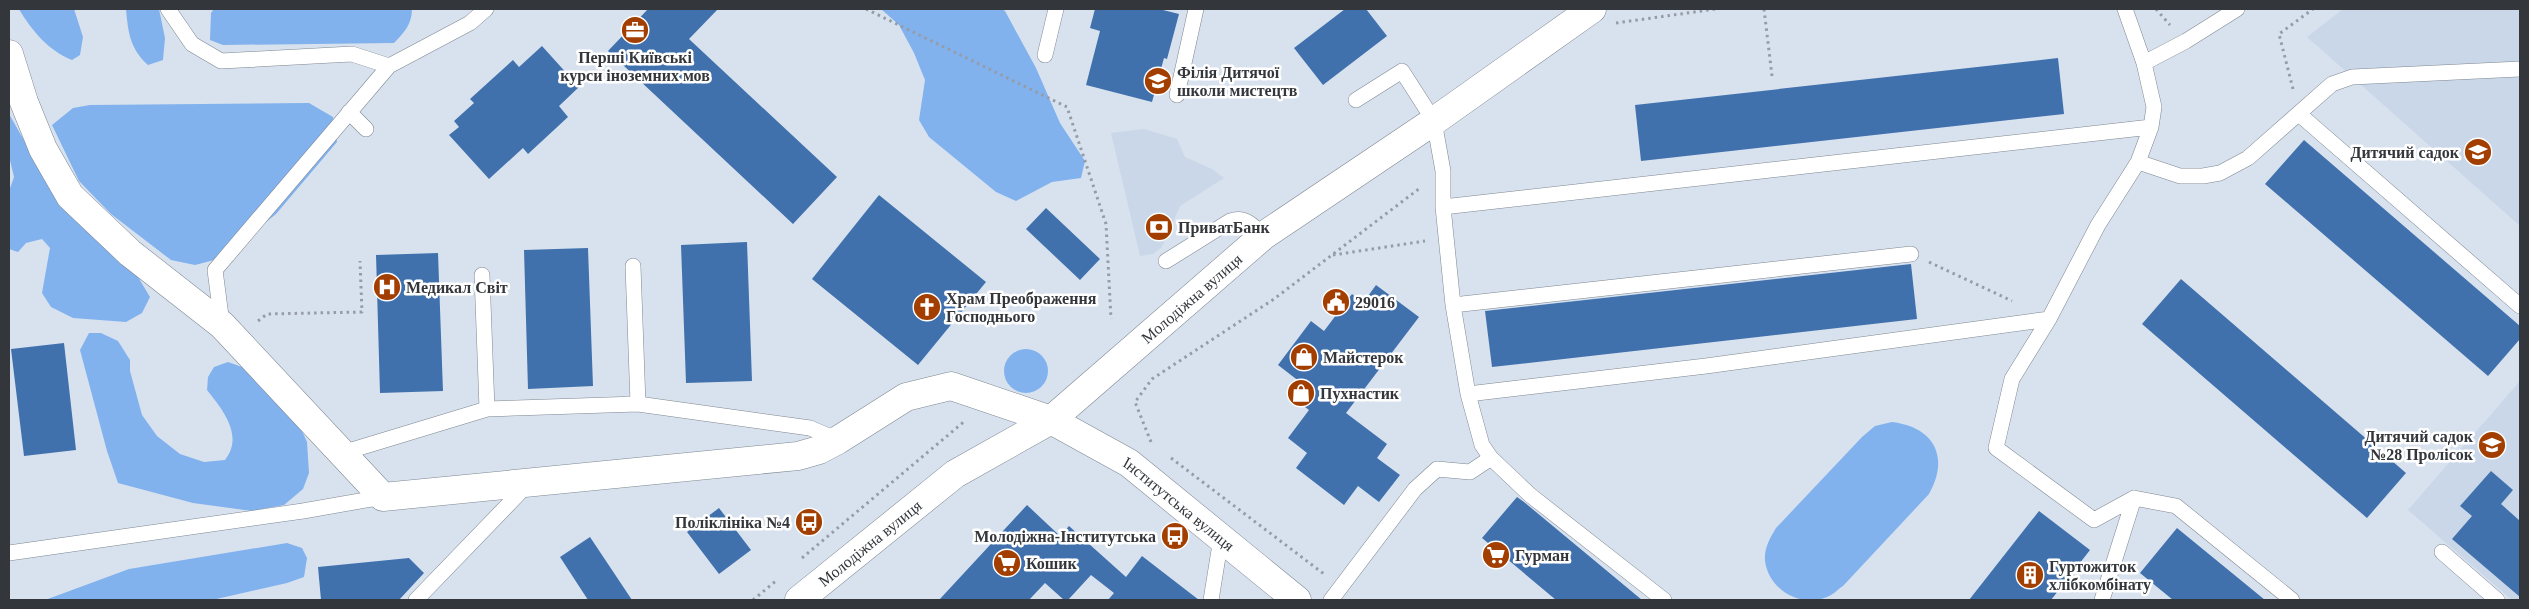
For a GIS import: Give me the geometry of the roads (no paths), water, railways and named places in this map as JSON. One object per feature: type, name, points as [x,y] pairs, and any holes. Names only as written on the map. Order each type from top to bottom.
[{"type":"street","name":"Молодіжна вулиця","points":[[799,600],[955,474],[1050,420],[1262,236],[1434,121],[1600,16]]},
{"type":"street","points":[[9,54],[24,102],[43,149],[70,196],[130,253],[229,331],[383,497]]},
{"type":"street","name":"Інститутська вулиця","points":[[383,497],[798,456],[819,450],[838,440],[906,397],[951,386],[1050,420],[1129,463],[1297,600]]},
{"type":"lane","points":[[168,9],[192,44],[221,61],[352,54],[389,66]]},
{"type":"lane","points":[[229,331],[215,270],[389,66],[470,23],[486,9]]},
{"type":"lane","points":[[1045,54],[1056,9]]},
{"type":"lane","points":[[1178,95],[1196,9]]},
{"type":"lane","points":[[2125,9],[2144,63],[2154,107],[2151,127],[2138,162],[2098,225],[2049,319],[2012,379],[1996,448],[2094,520],[2134,498],[2176,506],[2292,600]]},
{"type":"lane","points":[[2144,63],[2186,41],[2237,9]]},
{"type":"lane","points":[[2138,162],[2180,176],[2220,173],[2248,158],[2332,84],[2352,77],[2520,69]]},
{"type":"lane","points":[[1356,100],[1402,71],[1434,121],[1443,170],[1443,207],[1453,305],[1468,394],[1482,445],[1491,458],[1530,495],[1664,600]]},
{"type":"lane","points":[[349,112],[366,129]]},
{"type":"lane","points":[[2299,114],[2520,306]]},
{"type":"lane","points":[[1443,207],[2151,127]]},
{"type":"lane","points":[[1166,261],[1230,221],[1238,218],[1245,219],[1262,236]]},
{"type":"lane","points":[[1453,305],[1911,254]]},
{"type":"lane","points":[[633,266],[638,404]]},
{"type":"lane","points":[[482,275],[487,409]]},
{"type":"lane","points":[[1468,394],[1706,366],[2049,319]]},
{"type":"lane","points":[[342,453],[487,409],[638,404],[810,428],[838,440]]},
{"type":"lane","points":[[1331,600],[1415,489],[1437,469],[1470,472],[1491,458]]},
{"type":"lane","points":[[416,600],[530,482]]},
{"type":"lane","points":[[9,553],[303,511],[383,497]]},
{"type":"lane","points":[[2102,600],[2134,498]]},
{"type":"lane","points":[[1211,600],[1221,538]]},
{"type":"lane","points":[[2442,552],[2497,600]]},
{"type":"place","name":"Перші Київські курси іноземних мов","points":[[635,30]]},
{"type":"place","name":"Філія Дитячої школи мистецтв","points":[[1158,81]]},
{"type":"place","name":"Дитячий садок","points":[[2478,152]]},
{"type":"place","name":"ПриватБанк","points":[[1159,227]]},
{"type":"place","name":"Медикал Світ","points":[[387,287]]},
{"type":"place","name":"29016","points":[[1336,302]]},
{"type":"place","name":"Храм Преображення Господнього","points":[[927,307]]},
{"type":"place","name":"Майстерок","points":[[1304,357]]},
{"type":"place","name":"Пухнастик","points":[[1301,393]]},
{"type":"place","name":"Дитячий садок №28 Пролісок","points":[[2492,445]]},
{"type":"place","name":"Поліклініка №4","points":[[809,522]]},
{"type":"place","name":"Молодіжна-Інститутська","points":[[1175,536]]},
{"type":"place","name":"Гурман","points":[[1496,555]]},
{"type":"place","name":"Кошик","points":[[1007,563]]},
{"type":"place","name":"Гуртожиток хлібкомбінату","points":[[2030,575]]}]
